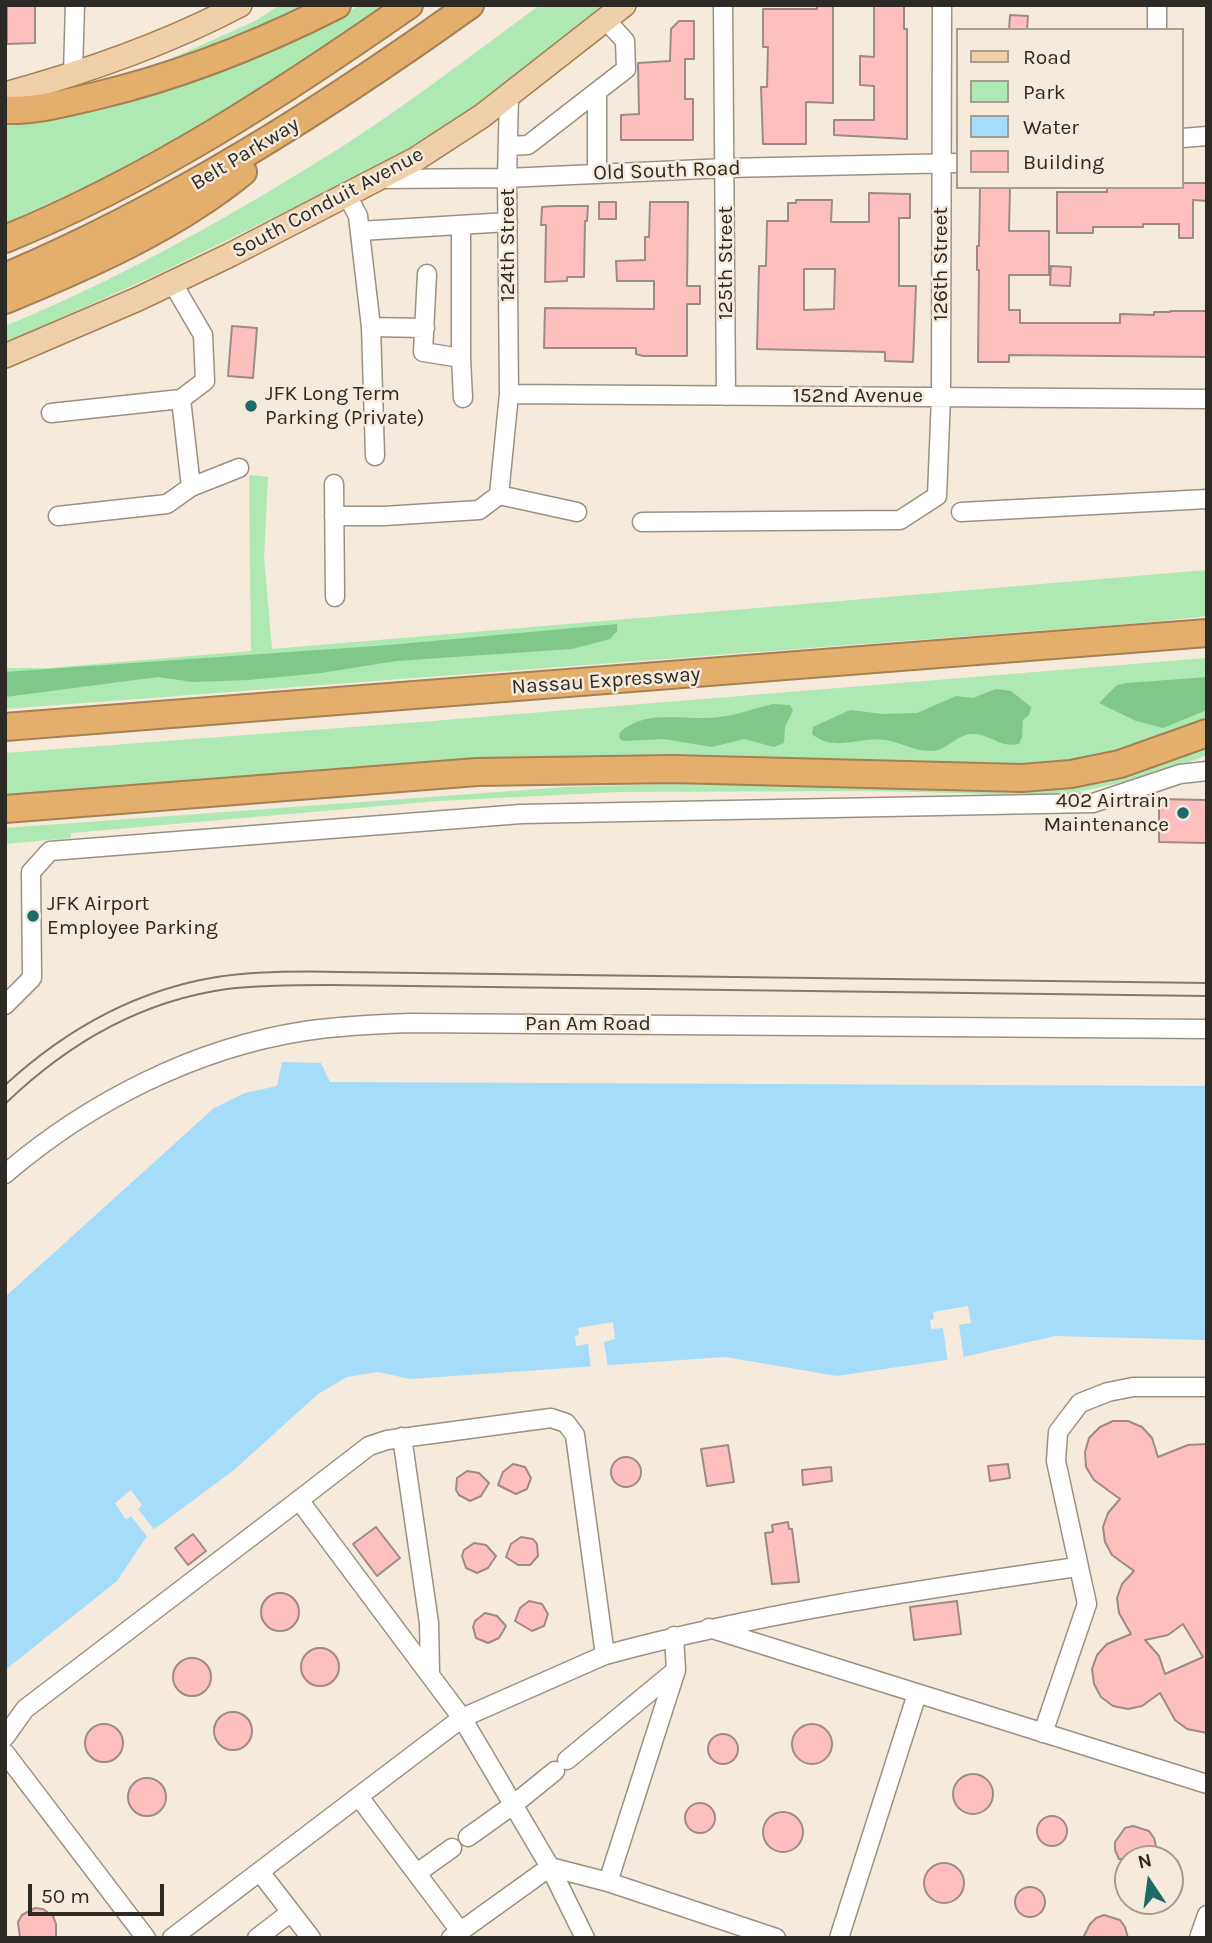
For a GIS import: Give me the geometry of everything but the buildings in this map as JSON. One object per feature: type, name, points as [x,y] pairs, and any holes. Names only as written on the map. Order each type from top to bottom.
[{"type":"highway","points":[[5,110],[28,111],[155,80],[229,54],[337,5]]},
{"type":"highway","name":"Belt Parkway","points":[[5,239],[119,187],[181,153],[281,91],[409,5]]},
{"type":"highway","name":"Belt Parkway","points":[[5,277],[99,235],[177,195],[321,107],[470,5]]},
{"type":"highway","points":[[5,300],[93,261],[211,198],[321,107]]},
{"type":"highway","name":"Nassau Expressway","points":[[5,727],[1207,633]]},
{"type":"highway","points":[[5,809],[544,769],[1045,777],[1121,764],[1207,733]]},
{"type":"main road","points":[[5,94],[166,40],[240,5]]},
{"type":"main road","name":"South Conduit Avenue","points":[[5,356],[172,282],[347,195],[446,141],[509,96],[624,5]]},
{"type":"street","points":[[73,73],[75,5]]},
{"type":"street","name":"125th Street","points":[[723,5],[726,396]]},
{"type":"street","name":"126th Street","points":[[642,522],[900,520],[937,496],[950,164],[942,5]]},
{"type":"street","points":[[1157,5],[1157,28]]},
{"type":"street","points":[[508,146],[528,145],[626,69],[625,41],[606,20]]},
{"type":"street","points":[[597,92],[597,174]]},
{"type":"street","name":"124th Street","points":[[499,495],[509,394],[509,96]]},
{"type":"street","points":[[1184,138],[1207,136]]},
{"type":"street","name":"Old South Road","points":[[376,179],[507,178],[950,164]]},
{"type":"street","points":[[347,195],[358,216],[360,231],[370,327],[375,456]]},
{"type":"street","points":[[360,231],[508,222]]},
{"type":"street","points":[[461,225],[463,398]]},
{"type":"street","points":[[427,274],[424,352],[461,358]]},
{"type":"street","points":[[51,412],[181,399],[205,381],[203,335],[172,282]]},
{"type":"street","points":[[370,327],[425,328]]},
{"type":"street","name":"152nd Avenue","points":[[509,394],[1207,399]]},
{"type":"street","points":[[181,399],[191,487]]},
{"type":"street","points":[[58,516],[167,505],[191,487],[239,468]]},
{"type":"street","points":[[334,484],[335,597]]},
{"type":"street","points":[[334,516],[479,510],[499,495],[577,512]]},
{"type":"street","points":[[961,512],[1207,499]]},
{"type":"street","points":[[5,1005],[32,978],[31,872],[50,851],[521,814],[1093,803],[1180,774],[1207,771]]},
{"type":"street","name":"Pan Am Road","points":[[5,1174],[77,1120],[152,1079],[197,1060],[246,1045],[323,1029],[411,1023],[1207,1029]]},
{"type":"street","points":[[1043,1733],[1087,1604],[1056,1461],[1058,1432],[1080,1403],[1108,1392],[1133,1387],[1207,1387]]},
{"type":"street","points":[[5,1737],[25,1709],[369,1446],[402,1437],[551,1418],[566,1423],[575,1435],[605,1655]]},
{"type":"street","points":[[402,1437],[429,1623],[430,1674]]},
{"type":"street","points":[[299,1500],[462,1718],[550,1867],[585,1938]]},
{"type":"street","points":[[172,1938],[462,1718],[605,1655],[709,1628],[863,1598],[1077,1567]]},
{"type":"street","points":[[709,1628],[1207,1784]]},
{"type":"street","points":[[608,1882],[676,1670],[674,1636]]},
{"type":"street","points":[[468,1837],[513,1805],[676,1670]]},
{"type":"street","points":[[839,1938],[917,1694]]},
{"type":"street","points":[[5,1753],[146,1938]]},
{"type":"street","points":[[359,1797],[416,1873],[455,1934],[550,1867],[608,1882],[776,1938]]},
{"type":"street","points":[[416,1873],[452,1848]]},
{"type":"street","points":[[260,1872],[311,1938]]},
{"type":"street","points":[[257,1938],[291,1912]]},
{"type":"street","points":[[1199,1938],[1207,1914]]},
{"type":"green space","points":[[280,5],[320,5],[231,47],[132,76],[255,21]]},
{"type":"green space","points":[[361,5],[386,5],[270,84],[198,128],[103,178],[5,223],[5,126],[42,121],[142,99],[256,57]]},
{"type":"green space","points":[[540,5],[608,5],[545,58],[413,149],[158,274],[5,343],[5,326],[126,270],[205,229],[281,184],[376,124]]},
{"type":"green space","points":[[249,475],[268,477],[264,557],[272,649],[1207,570],[1207,616],[5,709],[5,668],[48,668],[251,651]]},
{"type":"green space","points":[[617,624],[617,631],[610,639],[572,649],[396,661],[321,673],[248,680],[193,682],[158,677],[5,697],[5,672],[389,645]]},
{"type":"green space","points":[[1207,658],[1207,727],[1086,768],[802,766],[5,800],[5,753]]},
{"type":"green space","points":[[1207,677],[1207,710],[1163,728],[1136,721],[1099,703],[1117,685]]},
{"type":"green space","points":[[996,689],[1011,691],[1031,707],[1029,715],[1023,720],[1019,744],[1006,744],[972,734],[962,736],[938,750],[927,751],[876,739],[830,742],[812,734],[813,727],[850,710],[883,714],[917,713],[956,696],[973,698]]},
{"type":"green space","points":[[773,704],[790,705],[793,710],[785,727],[784,743],[774,747],[744,739],[712,747],[664,739],[623,741],[619,738],[620,732],[643,720],[720,717]]},
{"type":"green space","points":[[1207,746],[1207,755],[1159,774],[1061,796],[878,791],[618,792],[438,801],[71,833],[71,838],[5,844],[5,828],[567,787],[693,783],[1110,779],[1162,764]]},
{"type":"water","points":[[282,1062],[321,1063],[330,1082],[1207,1086],[1207,1340],[1055,1336],[959,1358],[837,1376],[725,1357],[410,1379],[378,1372],[347,1377],[318,1394],[234,1470],[149,1533],[117,1581],[5,1670],[5,1297],[214,1108],[245,1093],[277,1086]]},
{"type":"pier","points":[[968,1306],[971,1323],[959,1325],[964,1360],[948,1363],[943,1328],[931,1329],[930,1320],[934,1319],[933,1312]]},
{"type":"pier","points":[[613,1322],[615,1339],[604,1342],[608,1368],[591,1369],[588,1344],[576,1346],[578,1328]]},
{"type":"pier","points":[[131,1490],[142,1505],[138,1509],[156,1532],[149,1539],[131,1516],[126,1520],[115,1503]]},
{"type":"tram line","points":[[5,1085],[77,1030],[130,1002],[187,983],[248,974],[309,972],[1207,983]]},
{"type":"tram line","points":[[5,1104],[54,1062],[107,1028],[165,1004],[227,989],[330,985],[1207,996]]},
{"type":"place","name":"JFK Long Term Parking (Private)","points":[[251,406]]},
{"type":"place","name":"402 Airtrain Maintenance","points":[[1183,813]]},
{"type":"place","name":"JFK Airport Employee Parking","points":[[33,916]]}]
